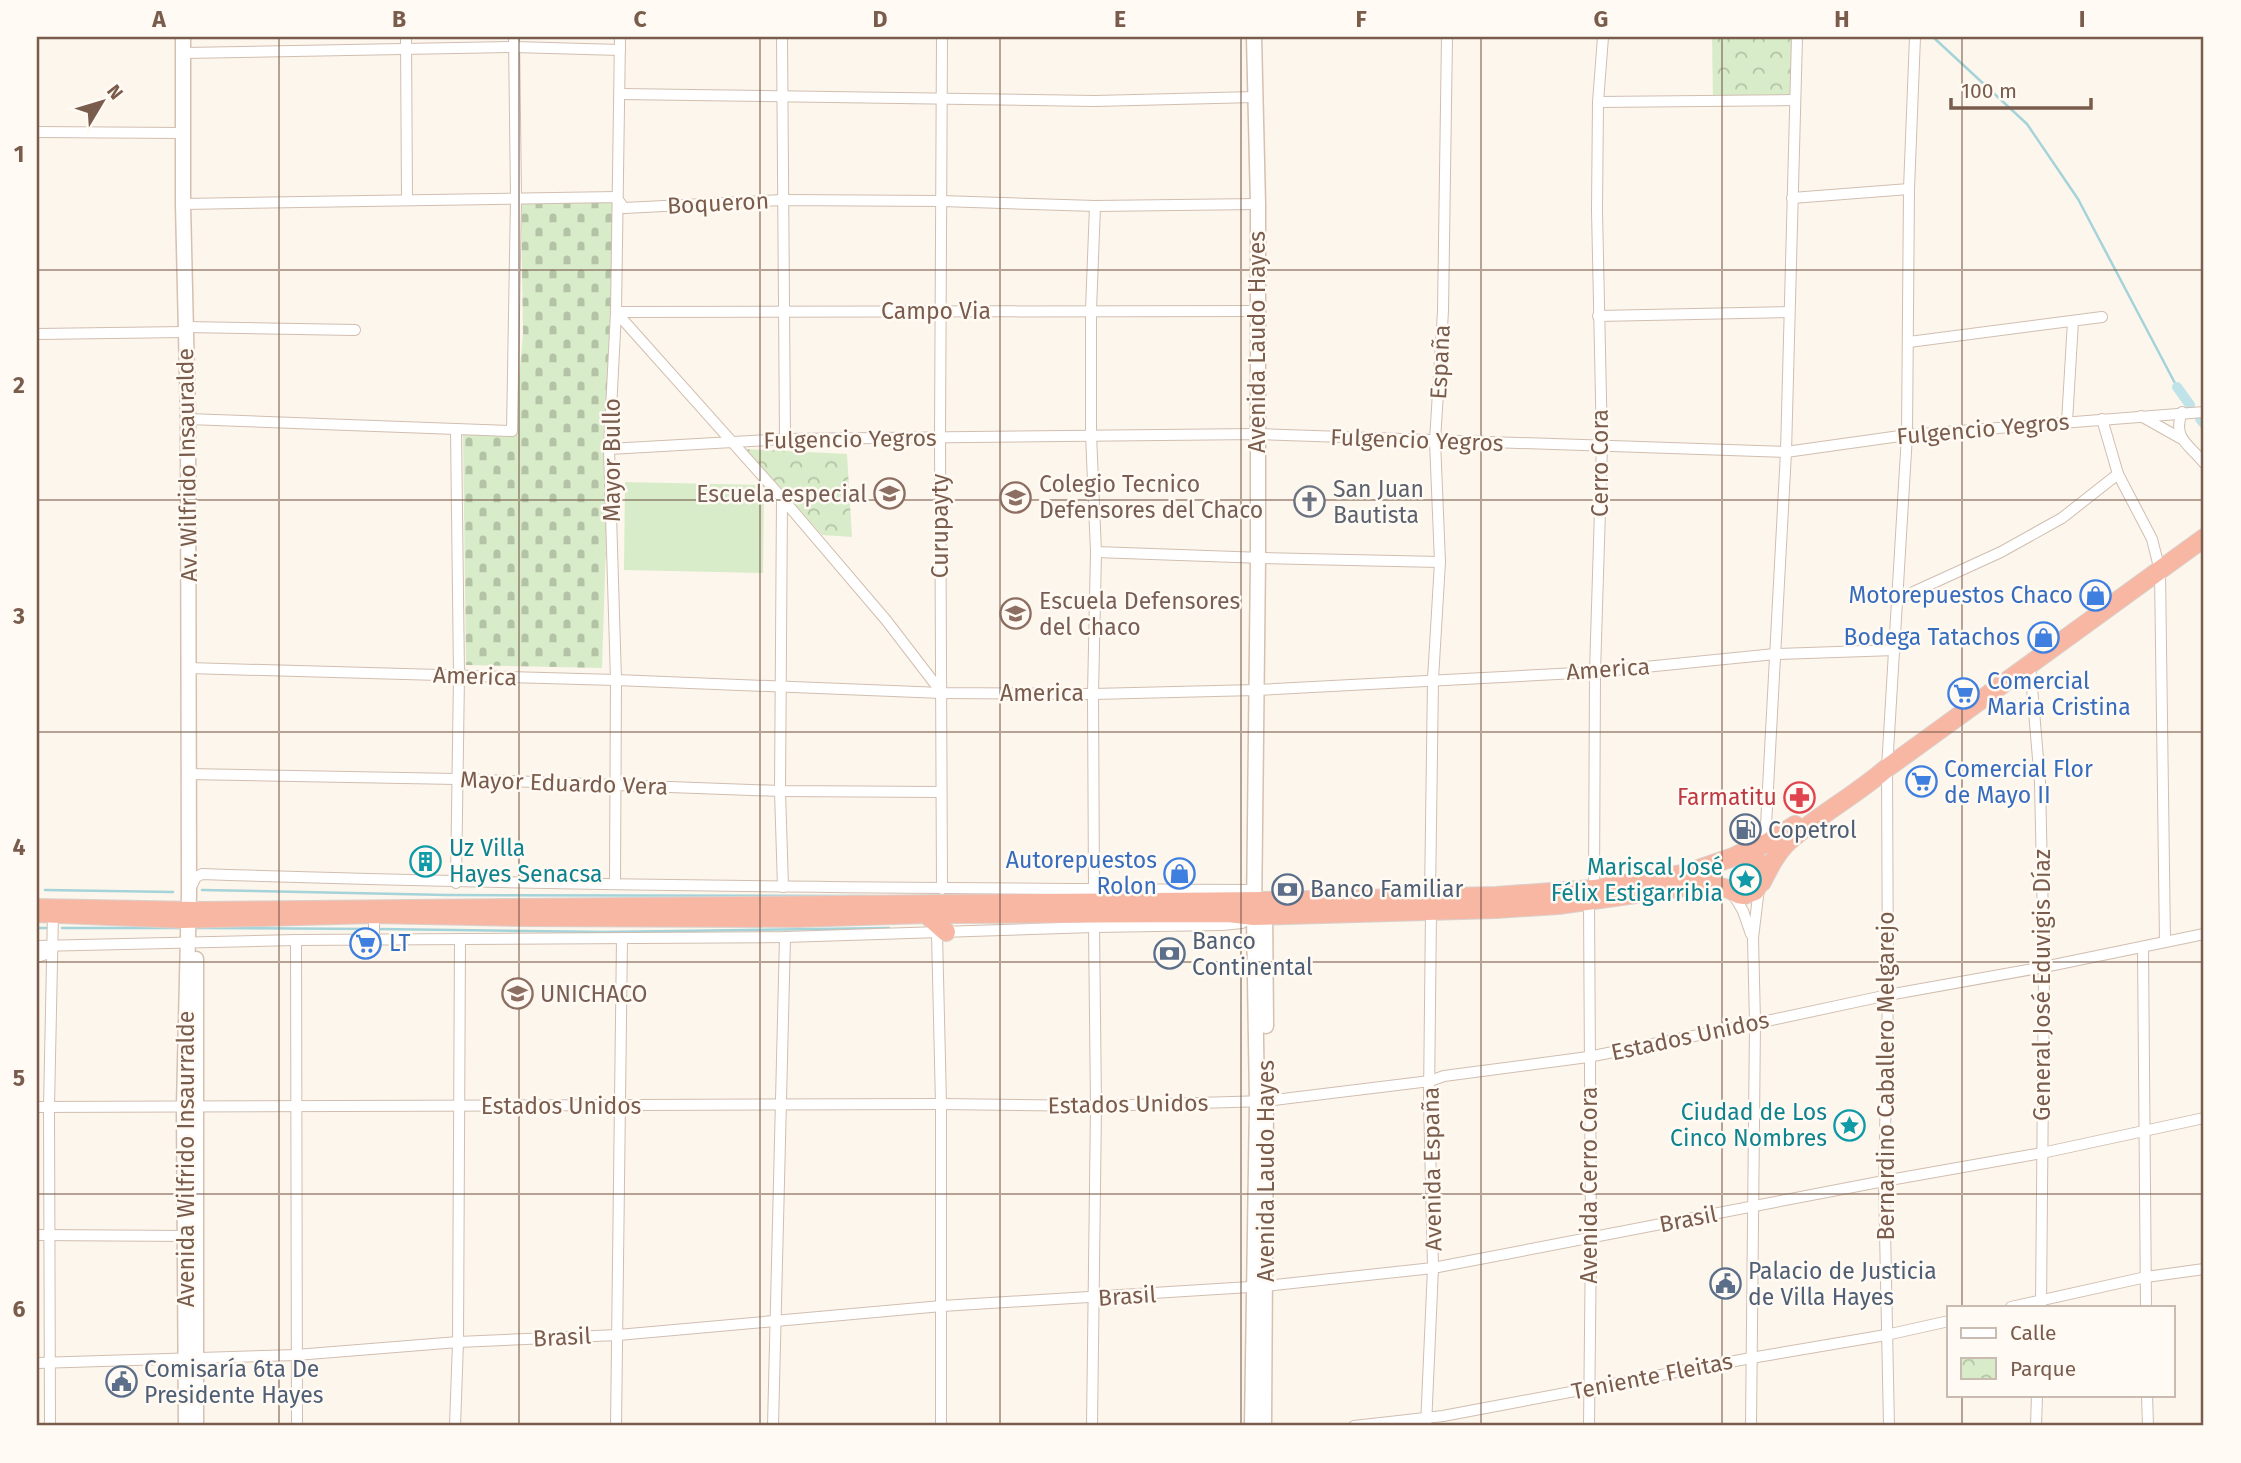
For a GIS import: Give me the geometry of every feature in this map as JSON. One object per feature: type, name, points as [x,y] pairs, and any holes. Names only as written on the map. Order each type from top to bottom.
[{"type":"highway","points":[[42,912],[192,915],[1430,904],[1552,894],[1591,896],[1706,884],[1744,895],[1755,891],[1761,884],[1774,858],[1788,842],[2204,538]]},
{"type":"highway","points":[[1591,896],[1687,873],[1765,844],[1860,781],[1887,768]]},
{"type":"highway","points":[[1730,891],[1723,877],[1726,864],[1734,857],[1747,855],[1757,860],[1763,871],[1761,884]]},
{"type":"highway","points":[[192,915],[374,928],[519,929],[926,914],[1228,913],[1259,905]]},
{"type":"highway","points":[[926,914],[942,933]]},
{"type":"street","name":"Av. Wilfrido Insauralde","points":[[183,37],[186,52],[183,133],[190,420],[189,893]]},
{"type":"street","points":[[186,204],[186,52],[189,37]]},
{"type":"street","points":[[406,37],[407,200]]},
{"type":"street","name":"Mayor Bullo","points":[[615,883],[616,680],[609,449],[616,312],[620,37]]},
{"type":"street","points":[[782,37],[785,439]]},
{"type":"street","name":"Curupayty","points":[[942,37],[942,889]]},
{"type":"street","name":"Avenida Laudo Hayes","points":[[1252,1426],[1259,1287],[1261,1101],[1258,204],[1254,37]]},
{"type":"street","name":"España","points":[[1430,904],[1433,679],[1440,562],[1435,441],[1443,311],[1447,37]]},
{"type":"street","name":"Cerro Cora","points":[[1591,896],[1602,445],[1598,316],[1598,102],[1603,37]]},
{"type":"street","points":[[1765,844],[1786,452],[1797,37]]},
{"type":"street","name":"Bernardino Caballero Melgarejo","points":[[1889,1426],[1884,1181],[1888,995],[1887,768],[1907,435],[1909,189],[1915,37]]},
{"type":"street","points":[[186,52],[406,48],[514,42],[620,50]]},
{"type":"street","points":[[190,420],[512,431],[516,198],[514,42]]},
{"type":"street","points":[[620,94],[1095,101],[1255,96]]},
{"type":"street","points":[[1598,102],[1795,100]]},
{"type":"street","points":[[37,132],[183,133]]},
{"type":"street","points":[[1792,198],[1909,189]]},
{"type":"street","name":"Boqueron","points":[[186,204],[616,197],[624,208],[783,200],[1095,206],[1258,204]]},
{"type":"street","points":[[1094,890],[1093,694],[1096,552],[1091,434],[1091,310],[1095,206]]},
{"type":"street","name":"Campo Via","points":[[616,312],[1257,311]]},
{"type":"street","points":[[616,312],[782,498],[886,620],[942,693]]},
{"type":"street","points":[[1598,316],[1788,312]]},
{"type":"street","points":[[1909,342],[2102,317]]},
{"type":"street","points":[[2067,422],[2073,321]]},
{"type":"street","points":[[37,334],[187,329],[355,330]]},
{"type":"street","points":[[2180,438],[2178,427],[2182,412]]},
{"type":"street","name":"Fulgencio Yegros","points":[[609,449],[785,439],[1259,434],[1786,452],[1907,435],[2204,412]]},
{"type":"street","points":[[2140,416],[2180,438],[2204,463]]},
{"type":"street","points":[[2102,419],[2118,474],[2152,539],[2160,571],[2165,942]]},
{"type":"street","points":[[456,430],[460,675],[456,883]]},
{"type":"street","points":[[1898,599],[2001,552],[2062,518],[2118,474]]},
{"type":"street","points":[[782,498],[780,791],[783,887]]},
{"type":"street","points":[[1096,552],[1440,562]]},
{"type":"street","name":"America","points":[[190,668],[616,680],[942,693],[1093,694],[1260,690],[1595,671],[1774,654],[1895,650]]},
{"type":"street","name":"General José Eduvigis Díaz","points":[[2030,664],[2040,782],[2044,967],[2041,1304]]},
{"type":"street","points":[[190,774],[196,877],[192,915]]},
{"type":"street","name":"Mayor Eduardo Vera","points":[[190,774],[457,779],[780,791],[940,792]]},
{"type":"street","points":[[189,893],[196,877],[202,874],[456,883],[1094,890],[1259,905]]},
{"type":"street","points":[[1751,1426],[1755,1022],[1752,938],[1761,884]]},
{"type":"street","points":[[1730,891],[1743,911],[1752,938]]},
{"type":"street","name":"Avenida Wilfrido Insaurralde","points":[[186,1426],[190,1359],[191,1236],[192,915],[189,893]]},
{"type":"street","name":"Avenida Cerro Cora","points":[[1589,1426],[1591,1238],[1588,1057],[1591,896]]},
{"type":"street","name":"Avenida España","points":[[1426,1422],[1433,1268],[1430,904]]},
{"type":"street","points":[[37,946],[52,949],[296,940],[374,928],[460,939],[519,929],[622,939],[1222,925],[1242,923],[1259,905]]},
{"type":"street","points":[[42,912],[52,949],[49,1107],[50,1426]]},
{"type":"street","points":[[1092,1426],[1096,1106],[1094,927]]},
{"type":"street","points":[[941,1426],[942,933]]},
{"type":"street","name":"Estados Unidos","points":[[37,1107],[941,1104],[1096,1106],[1261,1101],[1430,1081],[1444,1076],[1588,1057],[2204,934]]},
{"type":"street","points":[[774,1426],[785,937]]},
{"type":"street","points":[[455,1426],[458,1342],[460,939]]},
{"type":"street","points":[[616,1426],[622,939]]},
{"type":"street","points":[[296,940],[297,1426]]},
{"type":"street","name":"Avenida Wilfrido Insaurralde","points":[[190,1107],[196,961],[192,944]]},
{"type":"street","points":[[2143,948],[2146,1306]]},
{"type":"street","points":[[37,957],[52,949]]},
{"type":"street","name":"Brasil","points":[[37,1363],[296,1355],[458,1342],[618,1335],[942,1306],[1259,1287],[1433,1268],[2042,1153],[2204,1118]]},
{"type":"street","points":[[37,1235],[191,1236]]},
{"type":"street","points":[[2021,1306],[2041,1304],[2146,1277],[2204,1269]]},
{"type":"street","name":"Avenida Laudo Hayes","points":[[1259,1287],[1264,1426]]},
{"type":"street","name":"Teniente Fleitas","points":[[1354,1426],[1426,1422],[1443,1416],[1588,1388],[1886,1335],[1947,1321]]},
{"type":"street","name":"Avenida Wilfrido Insaurralde","points":[[190,1359],[196,1426]]},
{"type":"street","points":[[2036,1426],[2038,1396]]},
{"type":"street","points":[[2147,1396],[2148,1426]]},
{"type":"green space","points":[[1712,37],[1797,37],[1795,100],[1713,99]]},
{"type":"green space","points":[[521,203],[613,203],[602,668],[466,665],[463,434],[514,433],[523,334]]},
{"type":"green space","points":[[746,449],[847,454],[852,537],[822,535]]},
{"type":"green space","points":[[625,482],[764,485],[763,573],[624,570]]},
{"type":"waterway","points":[[1933,37],[2027,124],[2078,199],[2177,387]]},
{"type":"waterway","points":[[2177,387],[2190,405]]},
{"type":"waterway","points":[[2200,419],[2204,424]]},
{"type":"waterway","points":[[45,890],[173,892]]},
{"type":"waterway","points":[[202,890],[447,895],[866,896]]},
{"type":"waterway","points":[[37,928],[47,928]]},
{"type":"waterway","points":[[62,928],[181,928]]},
{"type":"waterway","points":[[196,928],[372,929]]},
{"type":"waterway","points":[[378,929],[604,932],[889,928]]},
{"type":"place","name":"Escuela especial","points":[[890,494]]},
{"type":"place","name":"Colegio Tecnico Defensores del Chaco","points":[[1016,497]]},
{"type":"place","name":"San Juan Bautista","points":[[1310,502]]},
{"type":"place","name":"Motorepuestos Chaco","points":[[2096,595]]},
{"type":"place","name":"Escuela Defensores del Chaco","points":[[1016,614]]},
{"type":"place","name":"Bodega Tatachos","points":[[2043,637]]},
{"type":"place","name":"Comercial Maria Cristina","points":[[1964,694]]},
{"type":"place","name":"Comercial Flor de Mayo II","points":[[1921,782]]},
{"type":"place","name":"Farmatitu","points":[[1800,797]]},
{"type":"place","name":"Copetrol","points":[[1745,830]]},
{"type":"place","name":"Uz Villa Hayes Senacsa","points":[[426,861]]},
{"type":"place","name":"Autorepuestos Rolon","points":[[1180,873]]},
{"type":"place","name":"Mariscal José Félix Estigarribia","points":[[1746,880]]},
{"type":"place","name":"Banco Familiar","points":[[1287,889]]},
{"type":"place","name":"LT","points":[[366,943]]},
{"type":"place","name":"Banco Continental","points":[[1169,954]]},
{"type":"place","name":"UNICHACO","points":[[517,994]]},
{"type":"place","name":"Ciudad de Los Cinco Nombres","points":[[1850,1125]]},
{"type":"place","name":"Palacio de Justicia de Villa Hayes","points":[[1725,1284]]},
{"type":"place","name":"Comisaría 6ta De Presidente Hayes","points":[[121,1382]]}]
